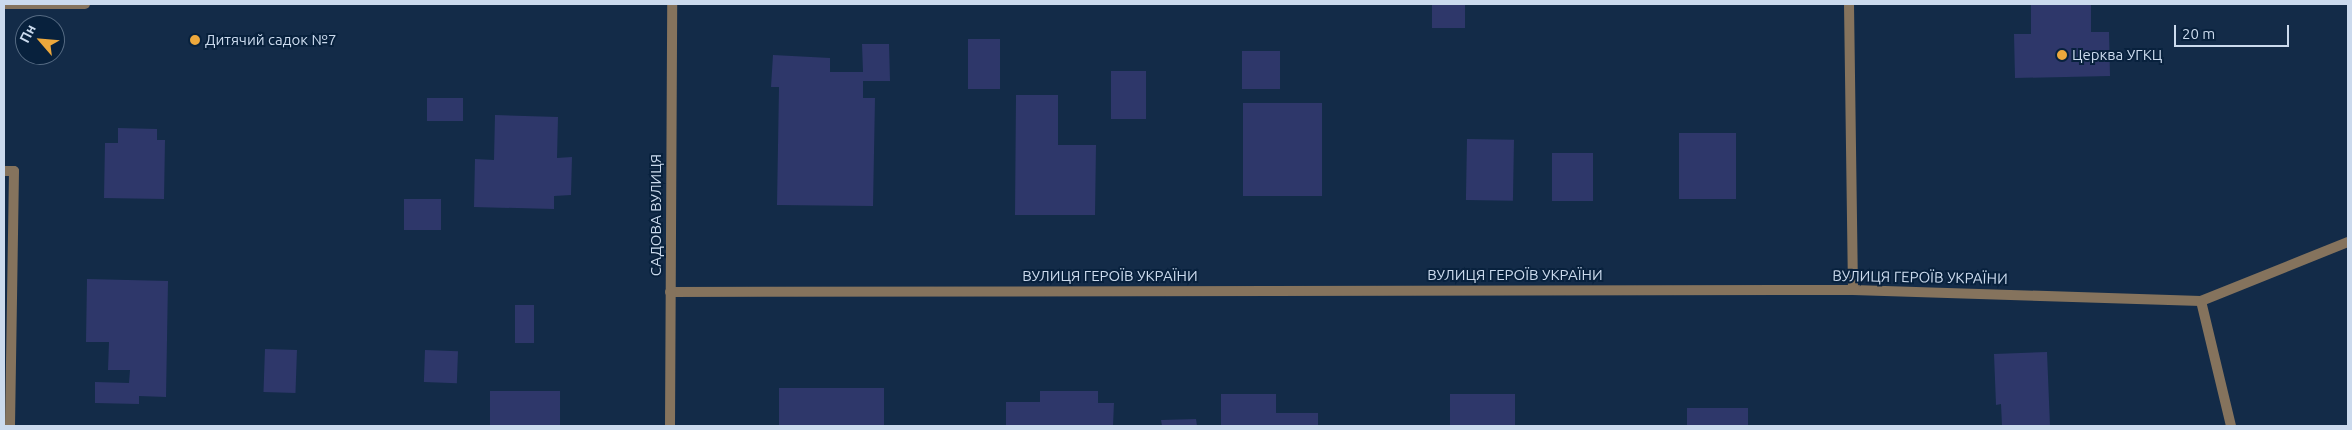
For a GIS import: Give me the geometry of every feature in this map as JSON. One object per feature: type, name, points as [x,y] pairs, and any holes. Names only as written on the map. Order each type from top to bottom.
[{"type":"street","points":[[4,4],[85,4]]},
{"type":"street","name":"САДОВА ВУЛИЦЯ","points":[[670,426],[672,4]]},
{"type":"street","points":[[1849,4],[1853,290]]},
{"type":"street","points":[[4,171],[14,171],[10,426]]},
{"type":"street","name":"ВУЛИЦЯ ГЕРОЇВ УКРАЇНИ","points":[[670,292],[1853,290],[2201,300],[2348,242]]},
{"type":"street","points":[[2201,300],[2231,426]]},
{"type":"building","points":[[1432,4],[1465,4],[1465,28],[1432,28]]},
{"type":"building","name":"Церква УГКЦ","points":[[2031,4],[2091,4],[2091,32],[2109,32],[2110,76],[2015,78],[2014,34],[2031,34]]},
{"type":"building","points":[[968,39],[1000,39],[1000,89],[968,89]]},
{"type":"building","points":[[862,44],[889,44],[890,81],[863,81],[863,98],[875,98],[873,206],[777,205],[779,87],[771,87],[773,55],[830,58],[830,72],[863,72]]},
{"type":"building","points":[[1242,51],[1280,51],[1280,89],[1242,89]]},
{"type":"building","points":[[1111,71],[1146,71],[1146,119],[1111,119]]},
{"type":"building","points":[[1016,95],[1058,95],[1058,145],[1096,145],[1095,215],[1015,215]]},
{"type":"building","points":[[427,98],[463,98],[463,121],[427,121]]},
{"type":"building","points":[[1243,103],[1322,103],[1322,196],[1243,196]]},
{"type":"building","points":[[495,115],[558,117],[557,158],[572,157],[571,195],[554,196],[554,209],[474,207],[475,159],[494,160]]},
{"type":"building","points":[[118,128],[157,129],[157,140],[165,140],[164,199],[104,198],[105,143],[118,143]]},
{"type":"building","points":[[1679,133],[1736,133],[1736,199],[1679,199]]},
{"type":"building","points":[[1467,139],[1514,140],[1513,201],[1466,200]]},
{"type":"building","points":[[1552,153],[1593,153],[1593,201],[1552,201]]},
{"type":"building","points":[[404,199],[441,199],[441,230],[404,230]]},
{"type":"building","points":[[87,279],[168,281],[166,397],[139,396],[139,404],[95,403],[95,382],[129,383],[130,370],[108,370],[109,342],[86,342]]},
{"type":"building","points":[[515,305],[534,305],[534,343],[515,343]]},
{"type":"building","points":[[265,349],[297,350],[295,393],[263,392]]},
{"type":"building","points":[[425,350],[458,351],[457,383],[424,382]]},
{"type":"building","points":[[2047,352],[2050,426],[2002,426],[2001,404],[1996,405],[1994,354]]},
{"type":"building","points":[[779,388],[884,388],[884,426],[779,426]]},
{"type":"building","points":[[490,391],[560,391],[560,426],[490,426]]},
{"type":"building","points":[[1040,391],[1098,391],[1098,403],[1114,403],[1113,426],[1006,426],[1006,402],[1040,402]]},
{"type":"building","points":[[1221,394],[1276,394],[1276,413],[1318,413],[1318,426],[1221,426]]},
{"type":"building","points":[[1450,394],[1515,394],[1515,426],[1450,426]]},
{"type":"building","points":[[1687,408],[1748,408],[1748,426],[1687,426]]},
{"type":"building","points":[[1196,419],[1197,426],[1162,426],[1161,420]]},
{"type":"place","name":"Дитячий садок №7","points":[[195,40]]},
{"type":"place","name":"Церква УГКЦ","points":[[2062,55]]}]
